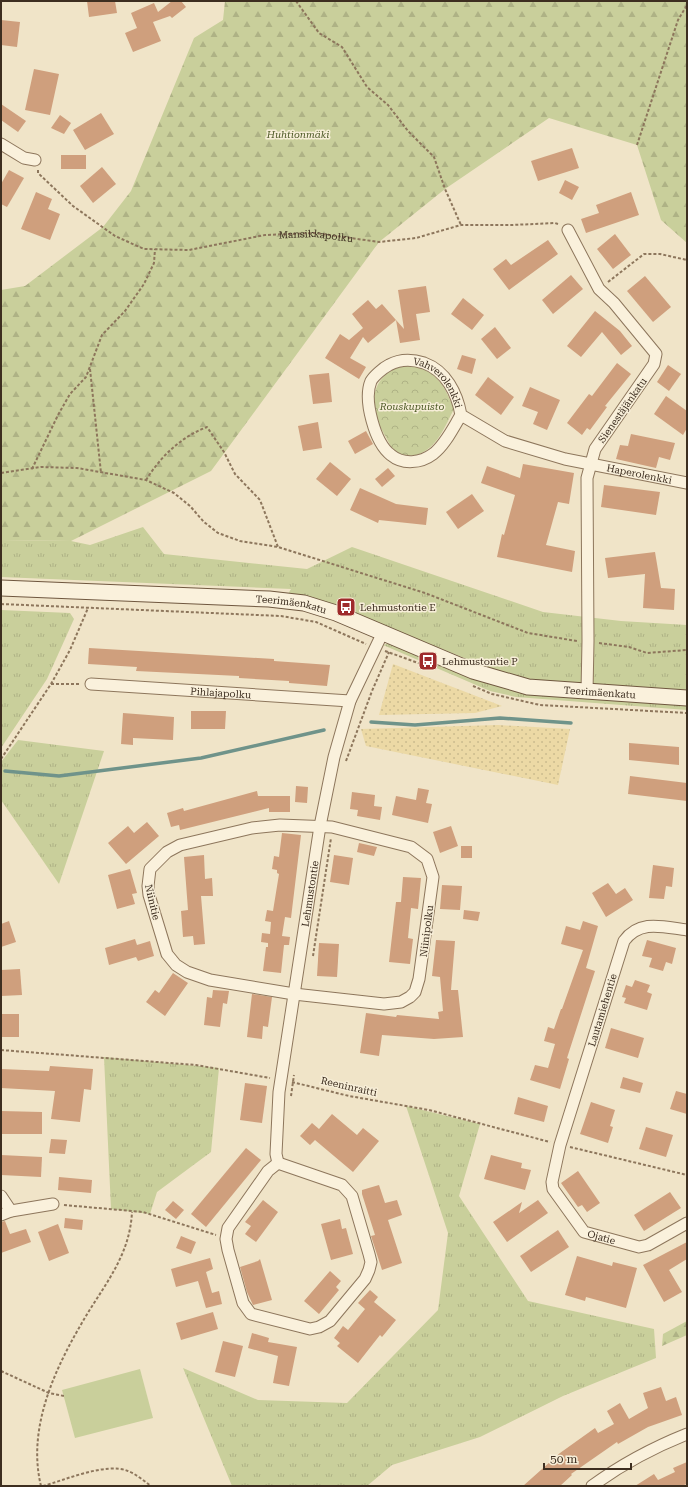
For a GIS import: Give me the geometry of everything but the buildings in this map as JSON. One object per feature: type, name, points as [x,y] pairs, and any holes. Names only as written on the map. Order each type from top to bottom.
[{"type":"street","points":[[1,144],[24,158],[35,160]]},
{"type":"street","name":"Sienestäjänkatu","points":[[568,230],[599,289],[614,302],[656,354],[654,364],[595,449],[587,478],[587,692]]},
{"type":"street","name":"Vahverolenkki","points":[[461,415],[444,442],[434,454],[424,460],[408,462],[390,455],[377,435],[370,415],[368,396],[371,381],[385,367],[396,361],[414,360],[430,366],[445,377],[458,399],[461,415],[505,442],[565,459],[590,464]]},
{"type":"street","name":"Haperolenkki","points":[[590,464],[687,483]]},
{"type":"street","name":"Teerimäenkatu","points":[[1,588],[304,603],[336,613],[497,679],[528,687],[687,698]]},
{"type":"street","name":"Lehmustontie","points":[[278,1163],[276,1154],[281,1080],[320,826],[334,757],[350,702],[382,632]]},
{"type":"street","name":"Pihlajapolku","points":[[91,684],[350,702]]},
{"type":"street","name":"Niinitie","points":[[294,994],[210,980],[187,972],[176,965],[167,954],[150,895],[148,876],[150,869],[158,860],[167,852],[180,845],[263,826],[320,826]]},
{"type":"street","name":"Niinipolku","points":[[294,994],[384,1004],[401,1002],[415,992],[419,979],[432,878],[427,859],[412,847],[332,827],[320,826]]},
{"type":"street","name":"Lautamiehentie","points":[[560,1145],[624,941],[627,937],[645,925],[687,930]]},
{"type":"street","name":"Ojatie","points":[[560,1145],[552,1182],[553,1189],[584,1232],[639,1247],[648,1245],[687,1223]]},
{"type":"street","points":[[278,1163],[342,1185],[347,1189],[352,1196],[371,1262],[365,1278],[330,1321],[319,1327],[310,1329],[251,1314],[243,1303],[226,1239],[228,1228],[236,1214],[268,1171],[278,1163]]},
{"type":"street","points":[[1,1196],[6,1213],[53,1204]]},
{"type":"street","points":[[592,1486],[620,1466],[646,1452],[687,1434]]},
{"type":"path","points":[[296,1],[318,33],[342,47],[367,87],[388,105],[408,131],[434,157],[445,189],[461,225]]},
{"type":"path","points":[[637,145],[678,20],[687,5]]},
{"type":"path","name":"Mansikkapolku","points":[[35,160],[38,173],[73,206],[115,236],[144,249],[189,250],[265,235],[315,232],[379,242],[416,238],[461,225],[555,223],[568,230]]},
{"type":"path","points":[[32,469],[58,415],[70,394],[86,377],[102,335],[125,311],[144,284],[154,263],[155,249]]},
{"type":"path","points":[[599,289],[644,254],[660,254],[687,260]]},
{"type":"path","points":[[90,368],[101,473]]},
{"type":"path","points":[[146,480],[155,466],[174,446],[193,432],[207,428],[224,452],[235,474],[260,500],[278,548]]},
{"type":"path","points":[[1,473],[32,469],[77,468],[146,480],[174,494],[190,506],[204,522],[218,533],[240,541],[278,548],[425,593],[528,633],[572,641],[588,641],[629,647],[647,653],[687,650]]},
{"type":"path","points":[[1,604],[300,618],[316,622],[426,666]]},
{"type":"path","points":[[1,759],[51,684],[70,650],[88,608]]},
{"type":"path","points":[[345,764],[369,698],[389,652]]},
{"type":"path","points":[[51,684],[91,684]]},
{"type":"path","points":[[472,686],[492,694],[540,705],[687,713]]},
{"type":"path","points":[[311,964],[332,827]]},
{"type":"path","name":"Reeninraitti","points":[[1,1050],[196,1065],[293,1082],[349,1096],[429,1110],[560,1145],[687,1175]]},
{"type":"path","points":[[291,1101],[294,1073]]},
{"type":"path","points":[[53,1204],[154,1214],[226,1239]]},
{"type":"path","points":[[132,1212],[128,1241],[123,1256],[81,1324],[60,1363],[41,1414],[38,1431],[37,1462],[42,1486],[93,1471],[114,1469],[127,1470],[151,1486]]},
{"type":"path","points":[[1,1370],[50,1393],[64,1396]]},
{"type":"green space","name":"Huhtionmäki","points":[[225,1],[687,1],[687,243],[661,220],[637,145],[549,118],[445,189],[379,242],[211,471],[71,541],[1,540],[1,290],[25,286],[103,227],[131,191],[194,38],[223,20]]},
{"type":"green space","name":"Rouskupuisto","points":[[413,364],[429,372],[439,381],[447,393],[454,409],[436,441],[426,451],[410,456],[399,454],[393,450],[378,424],[374,407],[374,397],[376,388],[386,374],[393,369]]},
{"type":"green space","points":[[143,527],[164,554],[307,569],[352,547],[543,612],[621,621],[687,625],[687,690],[555,683],[506,675],[368,619],[288,594],[291,589],[1,577],[1,540],[71,541],[90,545]]},
{"type":"green space","points":[[1,610],[70,613],[74,619],[47,679],[1,748]]},
{"type":"green space","points":[[391,643],[466,675],[520,693],[687,703],[687,710],[516,697],[490,691],[383,645]]},
{"type":"green space","points":[[18,740],[104,751],[59,884],[1,800],[1,762]]},
{"type":"green space","points":[[104,1057],[219,1068],[211,1152],[157,1192],[150,1214],[111,1209]]},
{"type":"green space","points":[[406,1106],[480,1124],[459,1196],[528,1301],[654,1329],[656,1358],[563,1396],[480,1437],[392,1465],[367,1486],[232,1486],[183,1368],[258,1400],[347,1403],[438,1310],[448,1233]]},
{"type":"green space","points":[[687,1321],[687,1335],[662,1346],[663,1334]]},
{"type":"green space","points":[[140,1369],[153,1418],[75,1438],[62,1390]]},
{"type":"sand","points":[[393,664],[502,706],[475,713],[379,715]]},
{"type":"sand","points":[[498,725],[570,729],[558,785],[366,746],[361,729]]},
{"type":"waterway","points":[[371,722],[415,725],[500,718],[571,723]]},
{"type":"waterway","points":[[5,771],[59,776],[201,758],[324,730]]},
{"type":"place","name":"Lehmustontie E","points":[[346,607]]},
{"type":"place","name":"Lehmustontie P","points":[[428,661]]}]
